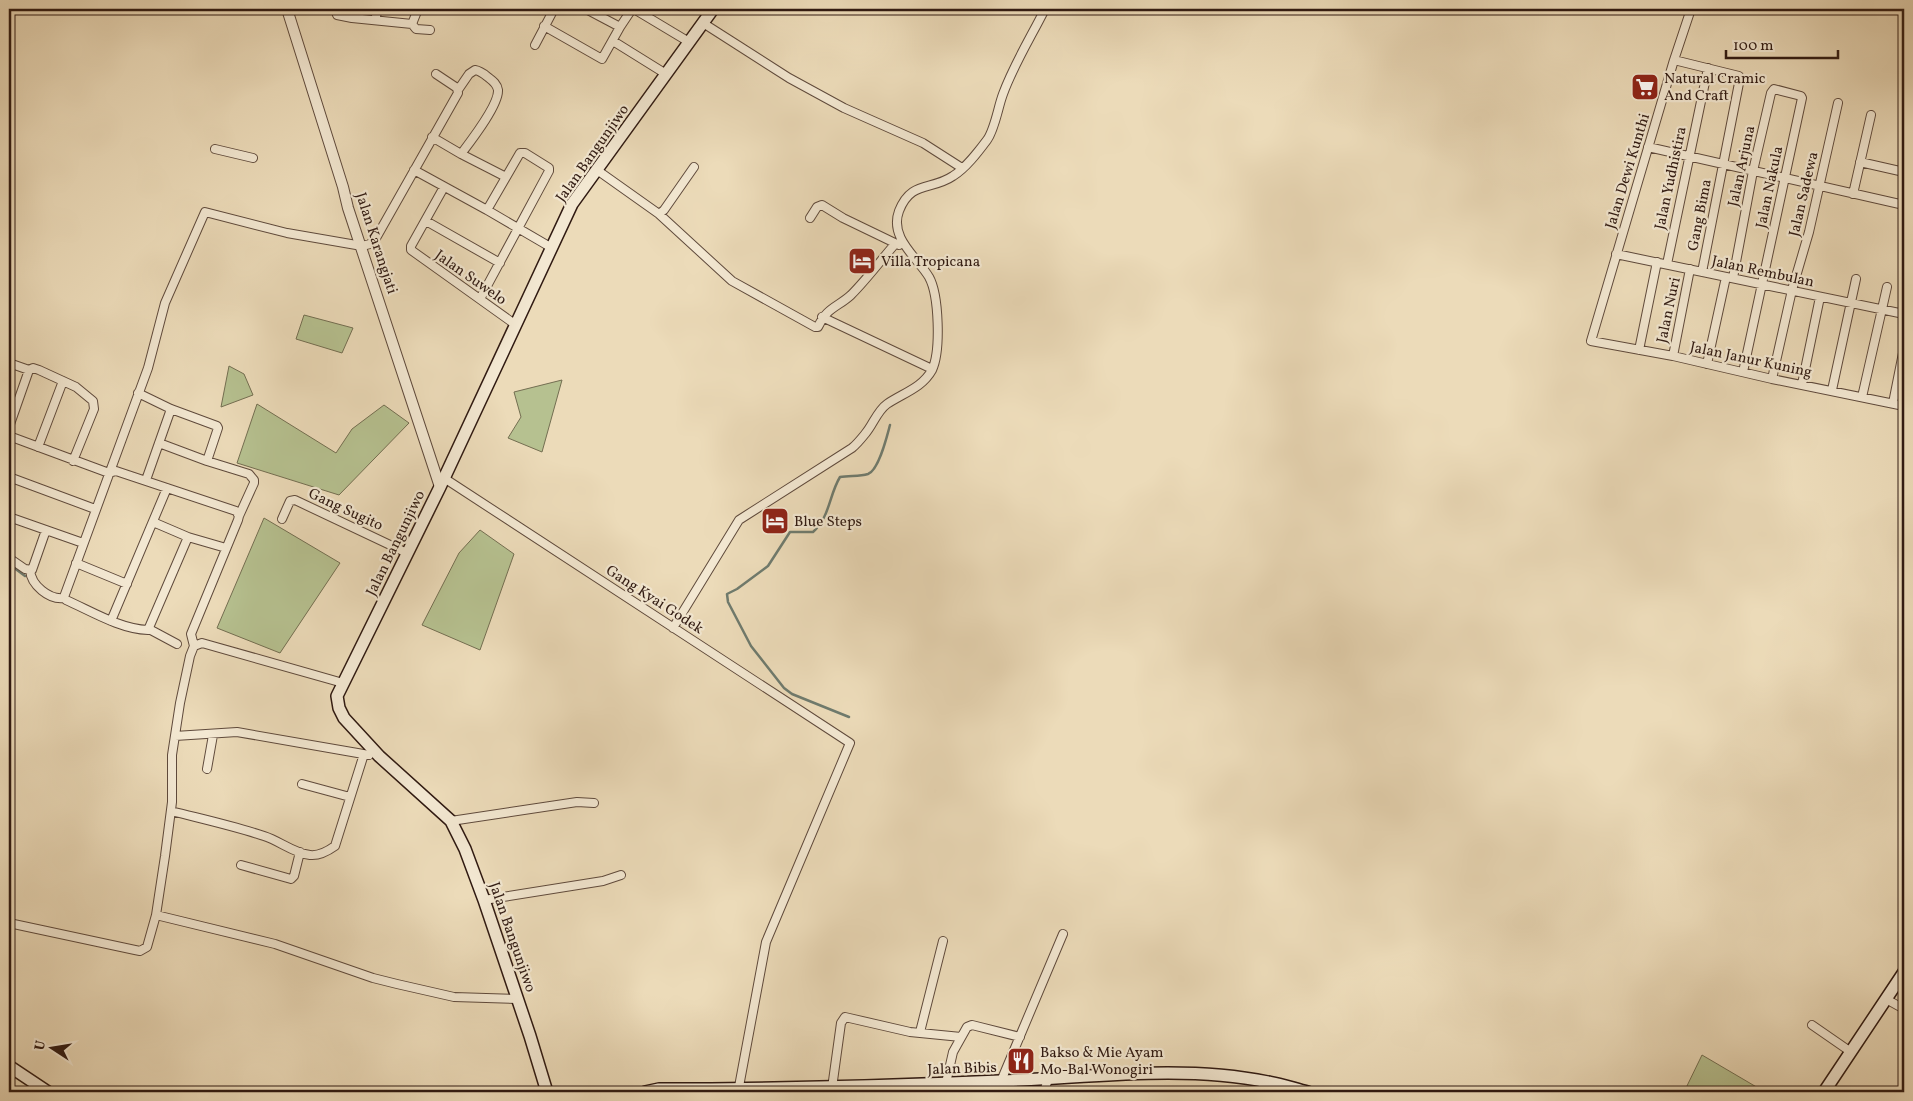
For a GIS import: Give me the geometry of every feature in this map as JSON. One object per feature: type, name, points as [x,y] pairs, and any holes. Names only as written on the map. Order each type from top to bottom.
[{"type":"main road","name":"Jalan Bangunjiwo","points":[[547,1092],[484,900],[465,850],[451,821],[379,756],[342,714],[338,708],[337,696],[442,482],[572,204],[713,9]]},
{"type":"main road","points":[[1824,1092],[1904,972]]},
{"type":"main road","points":[[9,1066],[48,1092]]},
{"type":"main road","name":"Jalan Bibis","points":[[648,1092],[658,1089],[738,1091],[920,1088],[946,1083],[1137,1074],[1194,1074],[1268,1082],[1301,1091]]},
{"type":"street","name":"Jalan Karangjati","points":[[287,9],[348,208],[442,482]]},
{"type":"street","points":[[335,9],[337,15],[412,24],[416,29],[430,30]]},
{"type":"street","points":[[375,20],[378,9]]},
{"type":"street","points":[[412,24],[418,9]]},
{"type":"street","points":[[505,9],[510,9]]},
{"type":"street","points":[[535,45],[552,9]]},
{"type":"street","points":[[586,9],[620,27]]},
{"type":"street","points":[[544,26],[600,59],[604,59],[620,27],[633,9],[689,42]]},
{"type":"street","points":[[673,628],[739,520],[852,448],[866,434],[885,405],[912,391],[932,370],[938,347],[936,301],[930,278],[907,250],[898,232],[896,220],[909,195],[920,187],[942,183],[962,168],[988,138],[1003,94],[1045,9]]},
{"type":"street","name":"Jalan Dewi Kunthi","points":[[1591,341],[1674,60],[1691,9]]},
{"type":"street","points":[[702,23],[788,78],[844,108],[923,143],[962,168]]},
{"type":"street","points":[[613,41],[666,74]]},
{"type":"street","points":[[1674,60],[1708,68]]},
{"type":"street","name":"Gang Bima","points":[[1702,272],[1740,77],[1708,68]]},
{"type":"street","name":"Jalan Yudhistira","points":[[1667,264],[1688,156],[1708,68]]},
{"type":"street","points":[[64,598],[152,356],[164,303],[205,212],[287,233],[362,246],[370,244],[376,238],[458,90],[469,74],[475,70],[480,71],[494,82],[498,89],[495,102],[478,132],[461,154]]},
{"type":"street","points":[[436,74],[458,90]]},
{"type":"street","name":"Jalan Arjuna","points":[[1707,364],[1730,278],[1772,91],[1802,96]]},
{"type":"street","name":"Jalan Nakula","points":[[1743,372],[1802,96]]},
{"type":"street","name":"Jalan Sadewa","points":[[1772,379],[1792,290],[1809,232],[1838,103]]},
{"type":"street","points":[[1853,194],[1870,115]]},
{"type":"street","points":[[432,137],[506,177]]},
{"type":"street","points":[[1648,147],[1904,205]]},
{"type":"street","points":[[215,149],[253,158]]},
{"type":"street","points":[[480,299],[549,168],[521,152],[487,210]]},
{"type":"street","points":[[1860,162],[1904,172]]},
{"type":"street","points":[[659,214],[664,210],[694,166]]},
{"type":"street","points":[[414,170],[552,248]]},
{"type":"street","points":[[597,170],[659,214],[732,281],[816,327],[818,327],[822,316],[852,294],[896,244]]},
{"type":"street","points":[[444,187],[426,221],[500,263]]},
{"type":"street","points":[[810,218],[817,207],[822,205],[907,250]]},
{"type":"street","name":"Jalan Suwelo","points":[[426,221],[411,246],[411,250],[516,325]]},
{"type":"street","name":"Jalan Rembulan","points":[[1616,254],[1904,314]]},
{"type":"street","points":[[1639,350],[1657,262]]},
{"type":"street","name":"Jalan Nuri","points":[[1673,356],[1690,269]]},
{"type":"street","points":[[1832,390],[1856,279]]},
{"type":"street","points":[[1862,397],[1887,287]]},
{"type":"street","points":[[1802,384],[1820,296]]},
{"type":"street","points":[[822,316],[932,370]]},
{"type":"street","name":"Jalan Janur Kuning","points":[[1591,341],[1673,356],[1772,379],[1904,406]]},
{"type":"street","points":[[1893,403],[1904,348]]},
{"type":"street","points":[[9,363],[29,370],[33,368],[39,370],[76,387],[93,401],[95,405],[73,461]]},
{"type":"street","points":[[9,427],[29,370]]},
{"type":"street","points":[[38,447],[62,381]]},
{"type":"street","points":[[138,392],[171,410],[218,427],[207,461]]},
{"type":"street","points":[[146,480],[171,410]]},
{"type":"street","points":[[9,436],[109,473],[116,471],[234,510],[239,516]]},
{"type":"street","points":[[9,923],[140,951],[147,947],[156,914],[171,811],[172,755],[180,703],[194,646],[191,634],[254,483],[249,474],[159,443]]},
{"type":"street","points":[[9,476],[95,509]]},
{"type":"street","name":"Gang Kyai Godek","points":[[442,482],[673,628],[850,744],[766,942],[738,1091]]},
{"type":"street","points":[[111,621],[167,488]]},
{"type":"street","name":"Gang Sugito","points":[[282,519],[290,501],[295,500],[407,553]]},
{"type":"street","points":[[10,519],[83,543]]},
{"type":"street","points":[[152,522],[188,537],[226,548]]},
{"type":"street","points":[[46,530],[33,568],[30,570],[31,578],[35,585],[51,596],[64,598],[111,621],[138,629],[149,629],[177,644]]},
{"type":"street","points":[[149,629],[188,537]]},
{"type":"street","points":[[9,558],[30,570]]},
{"type":"street","points":[[76,563],[127,584]]},
{"type":"street","points":[[194,646],[202,644],[342,683]]},
{"type":"street","points":[[175,736],[237,732],[379,756]]},
{"type":"street","points":[[207,769],[213,735]]},
{"type":"street","points":[[171,811],[266,836],[286,848],[313,855],[335,846],[364,754]]},
{"type":"street","points":[[302,784],[350,797]]},
{"type":"street","points":[[451,821],[577,802],[594,803]]},
{"type":"street","points":[[241,864],[291,879],[294,876],[300,852]]},
{"type":"street","points":[[484,900],[603,881],[621,875]]},
{"type":"street","points":[[156,914],[275,944],[373,978],[397,984],[459,997],[518,999]]},
{"type":"street","points":[[1001,1081],[1063,934]]},
{"type":"street","points":[[920,1032],[943,941]]},
{"type":"street","points":[[1886,999],[1904,1009]]},
{"type":"street","points":[[832,1088],[841,1022],[845,1018],[961,1038]]},
{"type":"street","points":[[946,1083],[952,1052],[967,1027],[972,1025],[1020,1037]]},
{"type":"street","points":[[1812,1025],[1851,1052]]},
{"type":"street","points":[[1044,1092],[1048,1079]]},
{"type":"green space","points":[[304,315],[353,328],[342,353],[296,339]]},
{"type":"green space","points":[[229,366],[244,374],[253,395],[221,407]]},
{"type":"green space","points":[[562,380],[542,452],[508,438],[521,417],[514,392]]},
{"type":"green space","points":[[257,404],[336,453],[352,429],[384,405],[409,423],[339,495],[237,463]]},
{"type":"green space","points":[[264,518],[340,563],[280,653],[217,628]]},
{"type":"green space","points":[[480,530],[514,554],[480,650],[422,625],[459,553]]},
{"type":"green space","points":[[1702,1055],[1765,1092],[1684,1092]]},
{"type":"waterway","points":[[849,717],[792,694],[784,688],[751,646],[728,602],[727,594],[737,589],[768,566],[790,532],[813,532],[819,526],[840,477],[865,475],[876,466],[890,425]]},
{"type":"waterway","points":[[9,564],[25,576]]},
{"type":"place","name":"Natural Cramic And Craft","points":[[1645,87]]},
{"type":"place","name":"Villa Tropicana","points":[[862,261]]},
{"type":"place","name":"Blue Steps","points":[[775,521]]},
{"type":"place","name":"Bakso & Mie Ayam Mo-Bal Wonogiri","points":[[1021,1061]]}]
